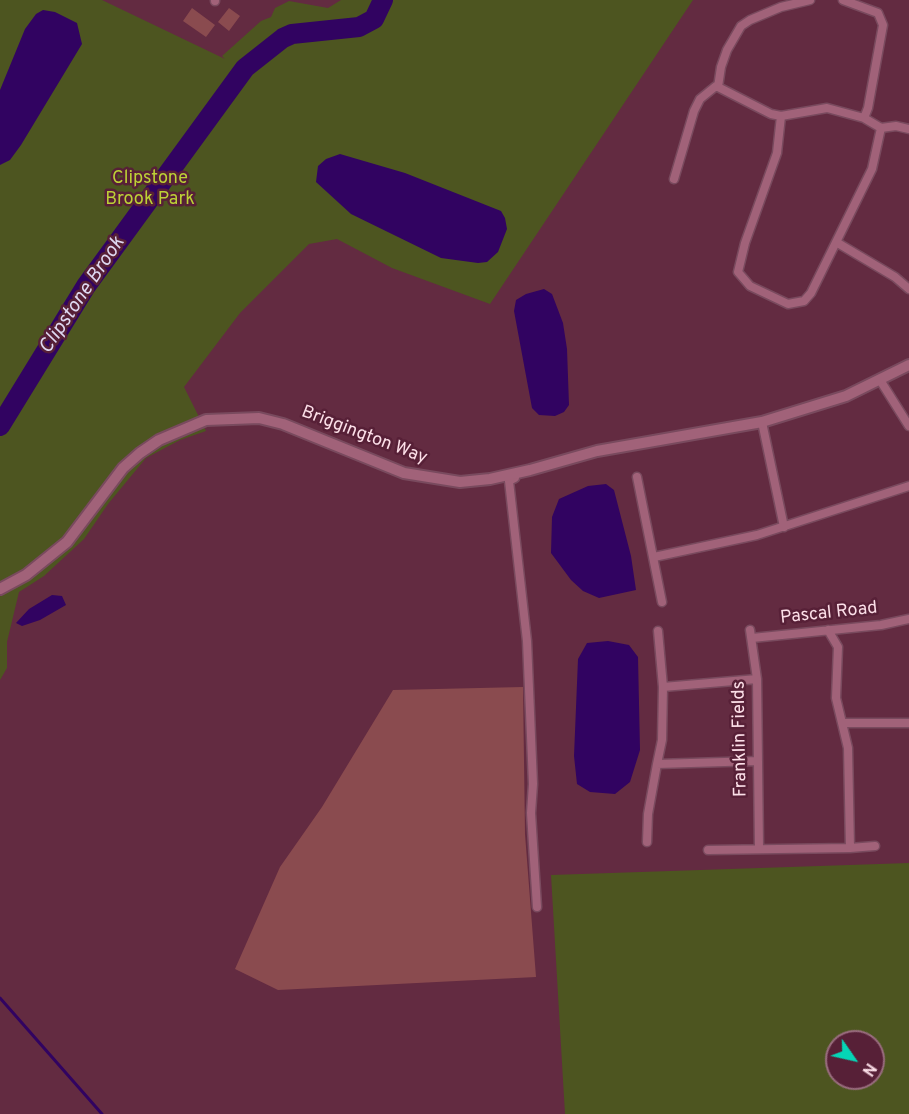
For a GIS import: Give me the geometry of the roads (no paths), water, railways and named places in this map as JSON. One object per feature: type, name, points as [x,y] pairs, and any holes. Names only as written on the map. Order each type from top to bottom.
[{"type":"street","points":[[674,179],[686,132],[700,99],[718,87],[721,67],[733,35],[750,20],[810,0]]},
{"type":"street","points":[[843,0],[878,13],[883,24],[868,108],[864,118]]},
{"type":"street","points":[[718,87],[771,114],[781,116],[827,108],[864,118],[881,128],[896,126],[909,129]]},
{"type":"street","points":[[781,116],[777,153],[744,243],[738,272],[750,286],[788,304],[804,301],[811,292],[872,168],[881,128]]},
{"type":"street","points":[[836,242],[895,277],[909,289]]},
{"type":"street","name":"Briggington Way","points":[[0,589],[26,575],[67,542],[123,468],[140,453],[159,440],[206,420],[259,418],[291,426],[371,461],[432,479],[460,482],[515,473],[597,451],[762,422],[846,396],[909,365]]},
{"type":"street","points":[[880,380],[909,426]]},
{"type":"street","points":[[762,422],[784,527]]},
{"type":"street","points":[[515,473],[515,478],[509,481],[527,641],[533,784],[531,813],[537,907]]},
{"type":"street","points":[[637,477],[662,602]]},
{"type":"street","points":[[654,557],[784,527],[909,486]]},
{"type":"street","name":"Pascal Road","points":[[751,634],[881,625],[909,619]]},
{"type":"street","points":[[828,630],[838,647],[837,698],[848,748],[850,848]]},
{"type":"street","points":[[647,842],[648,814],[662,740],[663,687],[658,632]]},
{"type":"street","name":"Franklin Fields","points":[[751,634],[757,679],[759,848]]},
{"type":"street","points":[[663,687],[757,679]]},
{"type":"street","points":[[842,723],[909,723]]},
{"type":"street","points":[[657,764],[758,761]]},
{"type":"street","points":[[708,850],[875,846]]},
{"type":"waterway","name":"Clipstone Brook","points":[[0,426],[86,286],[245,68],[283,38],[292,34],[359,27],[374,19],[383,0]]},
{"type":"waterway","points":[[0,998],[102,1114]]},
{"type":"park label","name":"Clipstone Brook Park","points":[[150,189]]}]
